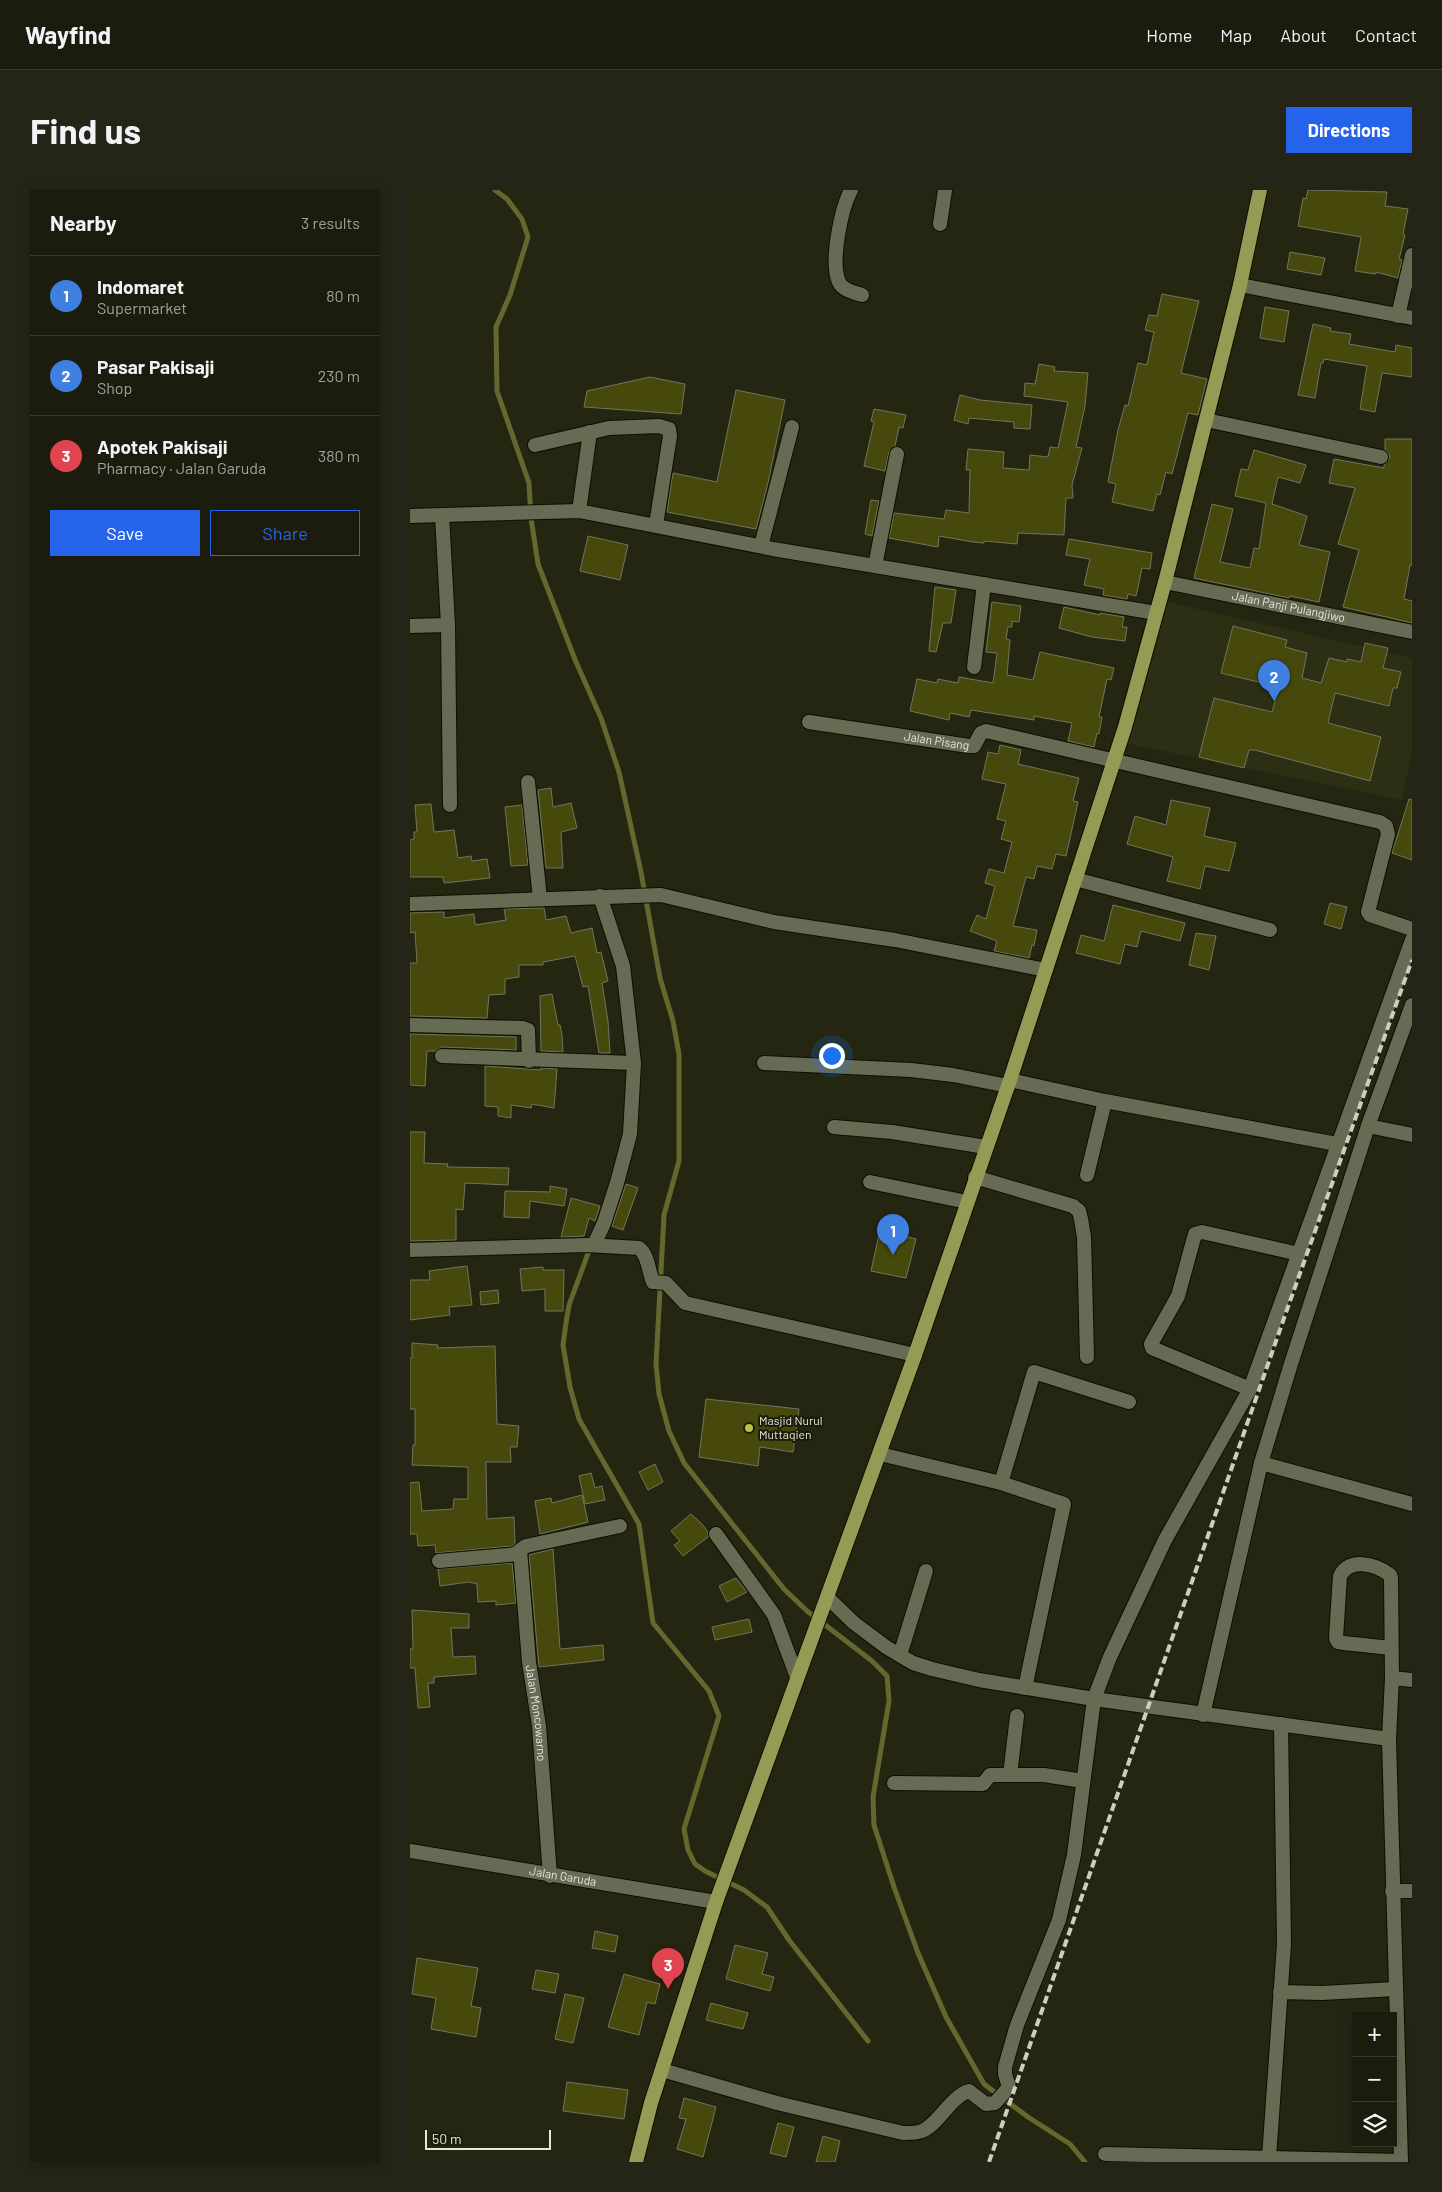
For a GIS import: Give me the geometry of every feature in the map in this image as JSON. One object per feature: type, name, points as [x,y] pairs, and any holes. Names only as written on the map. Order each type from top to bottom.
[{"type":"highway","points":[[636,2162],[662,2070],[719,1896],[915,1355],[1009,1083],[1125,727],[1165,582],[1240,285],[1260,190]]},
{"type":"street","points":[[851,190],[844,207],[835,266],[839,283],[846,290],[862,295]]},
{"type":"street","points":[[940,224],[945,190]]},
{"type":"street","points":[[1240,285],[1405,317],[1412,255]]},
{"type":"street","points":[[1206,420],[1381,457]]},
{"type":"street","points":[[535,445],[609,428],[659,426],[669,429],[670,436],[656,525]]},
{"type":"street","points":[[761,546],[792,427]]},
{"type":"street","points":[[579,511],[590,432]]},
{"type":"street","points":[[875,566],[897,454]]},
{"type":"street","points":[[410,516],[579,511],[761,546],[1156,613]]},
{"type":"street","points":[[442,515],[448,625],[450,805]]},
{"type":"street","name":"Jalan Panji Pulangjiwo","points":[[1165,582],[1412,632]]},
{"type":"street","points":[[974,666],[984,584]]},
{"type":"street","points":[[410,626],[448,625]]},
{"type":"street","name":"Jalan Pisang","points":[[809,722],[969,746],[974,746],[981,733],[986,731],[1113,760]]},
{"type":"street","points":[[1113,760],[1380,822],[1386,826],[1388,834],[1368,912],[1370,915],[1412,928]]},
{"type":"street","points":[[528,782],[540,899]]},
{"type":"street","points":[[1075,879],[1270,930]]},
{"type":"street","points":[[410,904],[661,895],[774,922],[895,940],[1046,970]]},
{"type":"street","points":[[590,1245],[604,1223],[630,1134],[634,1063],[623,966],[601,896]]},
{"type":"street","points":[[662,2070],[777,2103],[903,2133],[923,2131],[960,2094],[969,2091],[986,2104],[995,2103],[1008,2089],[1005,2067],[1017,2025],[1059,1920],[1074,1855],[1094,1699],[1122,1632],[1165,1540],[1250,1389],[1412,940]]},
{"type":"street","points":[[1203,1714],[1262,1462],[1290,1367],[1368,1126],[1411,1010]]},
{"type":"street","points":[[410,1024],[523,1028],[528,1030],[530,1036],[529,1060]]},
{"type":"street","points":[[442,1056],[634,1063]]},
{"type":"street","points":[[764,1063],[911,1070],[953,1075],[1009,1083],[1337,1144]]},
{"type":"street","points":[[1087,1175],[1104,1101]]},
{"type":"street","points":[[1368,1126],[1412,1135]]},
{"type":"street","points":[[834,1127],[892,1132],[986,1147]]},
{"type":"street","points":[[975,1177],[1074,1206],[1078,1211],[1084,1237],[1087,1357]]},
{"type":"street","points":[[870,1182],[967,1202]]},
{"type":"street","points":[[1250,1389],[1152,1348],[1150,1344],[1178,1296],[1195,1234],[1202,1232],[1299,1254]]},
{"type":"street","points":[[410,1250],[590,1245],[639,1248],[659,1283],[685,1303],[915,1355]]},
{"type":"street","points":[[1001,1483],[1034,1372],[1129,1402]]},
{"type":"street","points":[[880,1454],[1001,1483],[1064,1504],[1026,1688]]},
{"type":"street","points":[[1262,1462],[1412,1504]]},
{"type":"street","points":[[439,1561],[508,1555],[526,1546],[620,1526]]},
{"type":"street","points":[[716,1534],[774,1615],[797,1677]]},
{"type":"street","name":"Jalan Moncowarno","points":[[520,1550],[529,1662],[539,1726],[550,1876]]},
{"type":"street","points":[[1105,2154],[1401,2161],[1389,1739],[1392,1678],[1390,1574],[1374,1565],[1350,1564],[1343,1569],[1340,1576],[1336,1638],[1338,1642],[1391,1648]]},
{"type":"street","points":[[900,1655],[926,1571]]},
{"type":"street","points":[[828,1598],[854,1623],[900,1655],[913,1663],[932,1669],[979,1680],[1094,1699],[1389,1739]]},
{"type":"street","points":[[1392,1678],[1412,1680]]},
{"type":"street","points":[[1010,1775],[1017,1716]]},
{"type":"street","points":[[1269,2158],[1284,1944],[1281,1724]]},
{"type":"street","points":[[894,1784],[984,1784],[989,1776],[1010,1775],[1044,1775],[1083,1780]]},
{"type":"street","name":"Jalan Garuda","points":[[410,1851],[550,1876],[719,1896]]},
{"type":"street","points":[[1392,1891],[1412,1891]]},
{"type":"street","points":[[1280,1992],[1322,1993],[1395,1989]]},
{"type":"shaded area","points":[[1163,601],[1412,658],[1412,754],[1402,800],[1124,743]]},
{"type":"building","points":[[1308,190],[1387,192],[1385,206],[1408,209],[1403,234],[1405,235],[1399,259],[1402,260],[1398,278],[1376,272],[1376,274],[1355,271],[1361,237],[1298,226],[1303,198],[1306,199]]},
{"type":"building","points":[[1290,252],[1325,258],[1321,275],[1287,269]]},
{"type":"building","points":[[1162,294],[1199,301],[1181,373],[1207,379],[1198,415],[1188,413],[1172,474],[1166,472],[1160,495],[1157,494],[1153,511],[1112,502],[1116,484],[1108,482],[1118,430],[1125,405],[1128,406],[1138,363],[1147,365],[1154,332],[1145,330],[1149,315],[1157,316]]},
{"type":"building","points":[[1265,307],[1289,311],[1284,342],[1260,338]]},
{"type":"building","points":[[1313,324],[1331,328],[1330,331],[1351,334],[1349,344],[1395,352],[1396,345],[1412,348],[1412,377],[1382,373],[1375,412],[1360,409],[1367,366],[1324,359],[1323,363],[1321,363],[1315,398],[1298,395]]},
{"type":"building","points":[[1039,364],[1055,367],[1054,371],[1088,373],[1085,406],[1076,447],[1082,448],[1072,485],[1073,498],[1066,498],[1064,535],[1018,533],[1017,544],[973,542],[939,536],[938,547],[889,538],[894,513],[944,519],[946,510],[969,513],[970,470],[966,470],[968,449],[1004,452],[1003,468],[1029,470],[1030,455],[1048,457],[1050,447],[1058,448],[1068,402],[1024,396],[1025,383],[1035,384]]},
{"type":"building","points":[[650,377],[685,384],[681,414],[584,407],[587,391]]},
{"type":"building","points":[[736,390],[785,400],[768,483],[756,529],[667,512],[673,473],[717,482]]},
{"type":"building","points":[[960,395],[980,400],[1032,405],[1030,429],[1014,428],[1014,422],[969,418],[968,424],[954,420]]},
{"type":"building","points":[[874,409],[906,415],[903,428],[899,427],[895,446],[889,452],[885,471],[864,466],[874,422],[871,421]]},
{"type":"building","points":[[1385,439],[1412,439],[1412,565],[1410,565],[1404,599],[1412,601],[1412,623],[1343,607],[1359,550],[1338,544],[1355,488],[1329,483],[1334,459],[1384,468],[1384,465],[1390,458],[1385,449]]},
{"type":"building","points":[[1254,450],[1306,465],[1300,483],[1278,477],[1272,504],[1307,516],[1299,545],[1330,552],[1319,602],[1290,596],[1289,598],[1194,578],[1212,504],[1233,509],[1220,562],[1250,568],[1254,548],[1259,549],[1266,503],[1235,496],[1241,469],[1248,470]]},
{"type":"building","points":[[871,500],[879,501],[872,536],[865,534]]},
{"type":"building","points":[[588,536],[628,545],[620,580],[580,571]]},
{"type":"building","points":[[1069,539],[1152,553],[1150,569],[1142,568],[1136,596],[1128,594],[1127,599],[1103,595],[1104,589],[1084,585],[1090,559],[1066,555]]},
{"type":"building","points":[[935,587],[956,590],[951,623],[943,623],[936,652],[929,651]]},
{"type":"building","points":[[992,602],[1021,606],[1019,622],[1012,621],[1012,627],[1008,627],[1006,639],[1010,640],[1007,675],[1033,680],[1040,652],[1114,668],[1111,680],[1107,679],[1099,717],[1102,717],[1099,734],[1097,733],[1094,747],[1068,741],[1072,723],[1034,716],[1034,720],[971,710],[969,717],[950,713],[949,720],[910,711],[917,679],[937,683],[938,679],[958,683],[959,677],[993,683],[997,653],[986,652]]},
{"type":"building","points":[[1064,607],[1100,615],[1100,613],[1124,617],[1122,627],[1127,627],[1125,641],[1092,637],[1059,628]]},
{"type":"building","points":[[1233,626],[1287,640],[1285,647],[1307,653],[1302,678],[1321,683],[1329,658],[1347,662],[1347,659],[1361,662],[1365,643],[1388,648],[1383,668],[1401,672],[1397,688],[1393,688],[1389,706],[1335,693],[1328,723],[1381,737],[1370,781],[1255,750],[1249,750],[1244,768],[1199,757],[1214,698],[1272,712],[1279,687],[1221,673]]},
{"type":"building","points":[[1000,745],[1021,750],[1018,764],[1079,778],[1073,801],[1078,802],[1066,856],[1056,854],[1052,869],[1037,866],[1034,879],[1026,877],[1013,926],[1037,930],[1034,946],[1032,945],[1029,958],[994,951],[997,941],[970,931],[977,915],[986,919],[995,886],[985,883],[989,869],[1004,873],[1012,842],[1001,839],[1006,821],[997,819],[1006,784],[982,779],[988,752],[998,754]]},
{"type":"building","points":[[551,788],[553,807],[571,803],[577,828],[561,832],[563,868],[546,868],[538,790]]},
{"type":"building","points":[[1409,799],[1412,800],[1412,860],[1392,853]]},
{"type":"building","points":[[1171,800],[1210,808],[1204,836],[1236,843],[1229,871],[1205,866],[1200,889],[1167,881],[1173,857],[1127,844],[1135,816],[1166,825]]},
{"type":"building","points":[[431,804],[434,832],[454,830],[458,858],[471,856],[472,861],[487,859],[490,878],[444,883],[443,877],[410,877],[410,840],[414,839],[414,832],[417,832],[415,805]]},
{"type":"building","points":[[522,805],[528,865],[511,866],[505,807]]},
{"type":"building","points":[[1330,903],[1347,907],[1341,929],[1324,924]]},
{"type":"building","points":[[1113,905],[1185,923],[1180,941],[1141,931],[1137,947],[1125,944],[1120,964],[1076,953],[1081,935],[1104,941]]},
{"type":"building","points":[[544,908],[546,920],[566,916],[571,933],[592,928],[597,953],[601,952],[608,981],[602,983],[608,1021],[610,1053],[599,1053],[588,986],[583,987],[575,956],[543,962],[543,965],[519,965],[519,977],[505,979],[505,994],[489,995],[487,1018],[410,1016],[410,963],[417,963],[415,932],[410,933],[410,913],[444,912],[444,918],[474,914],[475,925],[506,920],[504,909]]},
{"type":"building","points":[[1196,933],[1216,936],[1209,970],[1189,965]]},
{"type":"building","points":[[552,994],[558,1025],[560,1025],[562,1035],[563,1052],[541,1051],[540,996]]},
{"type":"building","points":[[410,1034],[516,1037],[516,1050],[442,1047],[435,1051],[427,1051],[425,1086],[410,1085]]},
{"type":"building","points":[[485,1066],[541,1070],[541,1068],[557,1069],[554,1108],[532,1104],[531,1108],[511,1105],[511,1118],[498,1116],[498,1107],[485,1106]]},
{"type":"building","points":[[410,1132],[425,1132],[424,1163],[448,1164],[447,1167],[509,1168],[508,1185],[465,1183],[463,1210],[456,1209],[456,1240],[410,1241]]},
{"type":"building","points":[[626,1184],[638,1188],[623,1230],[612,1226]]},
{"type":"building","points":[[550,1186],[567,1189],[564,1206],[530,1201],[529,1218],[504,1217],[505,1191],[550,1192]]},
{"type":"building","points":[[571,1198],[600,1206],[595,1221],[589,1218],[584,1236],[561,1237]]},
{"type":"building","points":[[880,1230],[916,1239],[906,1278],[871,1271]]},
{"type":"building","points":[[467,1266],[472,1305],[449,1307],[450,1315],[410,1320],[410,1280],[430,1280],[429,1271]]},
{"type":"building","points":[[543,1267],[543,1270],[564,1270],[563,1311],[545,1311],[545,1289],[522,1291],[520,1269]]},
{"type":"building","points":[[498,1290],[499,1303],[481,1305],[480,1292]]},
{"type":"building","points":[[412,1343],[438,1345],[437,1348],[495,1346],[497,1424],[519,1426],[517,1447],[510,1447],[511,1462],[486,1462],[487,1519],[514,1517],[515,1543],[512,1546],[436,1553],[435,1545],[418,1546],[417,1534],[410,1534],[410,1483],[419,1482],[422,1511],[453,1509],[454,1499],[468,1499],[468,1467],[412,1465],[413,1445],[415,1445],[415,1409],[410,1409],[410,1358],[412,1358]]},
{"type":"building","name":"Masjid Nurul Muttaqien","points":[[706,1399],[799,1409],[793,1452],[760,1447],[758,1466],[699,1457]]},
{"type":"building","points":[[655,1464],[663,1482],[648,1490],[639,1472]]},
{"type":"building","points":[[591,1473],[595,1488],[602,1486],[605,1500],[585,1504],[579,1476]]},
{"type":"building","points":[[582,1495],[588,1522],[540,1534],[535,1501],[551,1498],[552,1503]]},
{"type":"building","points":[[691,1514],[708,1532],[708,1537],[683,1556],[674,1545],[680,1541],[671,1531]]},
{"type":"building","points":[[553,1549],[560,1649],[603,1645],[604,1660],[539,1667],[529,1555]]},
{"type":"building","points":[[512,1563],[516,1603],[496,1605],[496,1601],[478,1602],[477,1584],[469,1582],[440,1586],[438,1569]]},
{"type":"building","points":[[736,1578],[747,1592],[727,1602],[719,1586]]},
{"type":"building","points":[[412,1610],[469,1614],[469,1628],[451,1628],[453,1657],[475,1656],[476,1674],[434,1677],[434,1683],[428,1683],[430,1707],[418,1708],[415,1668],[410,1668],[410,1649],[413,1649]]},
{"type":"building","points":[[749,1619],[752,1632],[715,1640],[712,1627]]},
{"type":"building","points":[[595,1931],[618,1936],[615,1952],[592,1948]]},
{"type":"building","points":[[735,1945],[768,1953],[762,1974],[774,1977],[770,1991],[726,1979]]},
{"type":"building","points":[[417,1958],[478,1968],[471,2006],[481,2008],[476,2037],[431,2029],[436,1998],[412,1994]]},
{"type":"building","points":[[536,1970],[559,1974],[555,1993],[532,1989]]},
{"type":"building","points":[[624,1974],[660,1984],[655,2004],[647,2002],[639,2035],[608,2027]]},
{"type":"building","points":[[565,1994],[584,1998],[573,2043],[555,2039]]},
{"type":"building","points":[[711,2003],[748,2013],[743,2029],[706,2020]]},
{"type":"building","points":[[567,2082],[628,2090],[624,2119],[563,2111]]},
{"type":"building","points":[[684,2098],[716,2107],[703,2157],[677,2149],[686,2119],[679,2118]]},
{"type":"building","points":[[778,2123],[794,2127],[786,2157],[770,2153]]},
{"type":"building","points":[[823,2136],[840,2141],[835,2162],[816,2162]]},
{"type":"waterway","points":[[495,190],[507,199],[522,219],[528,237],[510,295],[496,327],[497,391],[529,483],[531,518],[538,564],[576,662],[601,718],[619,772],[641,872],[660,978],[673,1021],[679,1054],[679,1161],[664,1215],[656,1364],[659,1394],[669,1431],[684,1463],[784,1589],[807,1611],[872,1661],[887,1676],[889,1701],[873,1797],[874,1825],[918,1953],[946,2017],[984,2084],[1028,2117],[1070,2144],[1085,2162]]},
{"type":"waterway","points":[[590,1248],[569,1305],[566,1323],[563,1345],[570,1387],[579,1419],[639,1524],[653,1623],[709,1691],[719,1716],[684,1829],[688,1850],[695,1864],[744,1890],[767,1907],[789,1940],[868,2041]]},
{"type":"railway","points":[[989,2162],[1289,1304],[1412,960]]},
{"type":"place","name":"Pasar Pakisaji","points":[[1274,701]]},
{"type":"place","name":"Indomaret","points":[[893,1255]]},
{"type":"place","name":"Masjid Nurul Muttaqien","points":[[749,1428]]},
{"type":"place","name":"Apotek Pakisaji","points":[[668,1989]]}]
